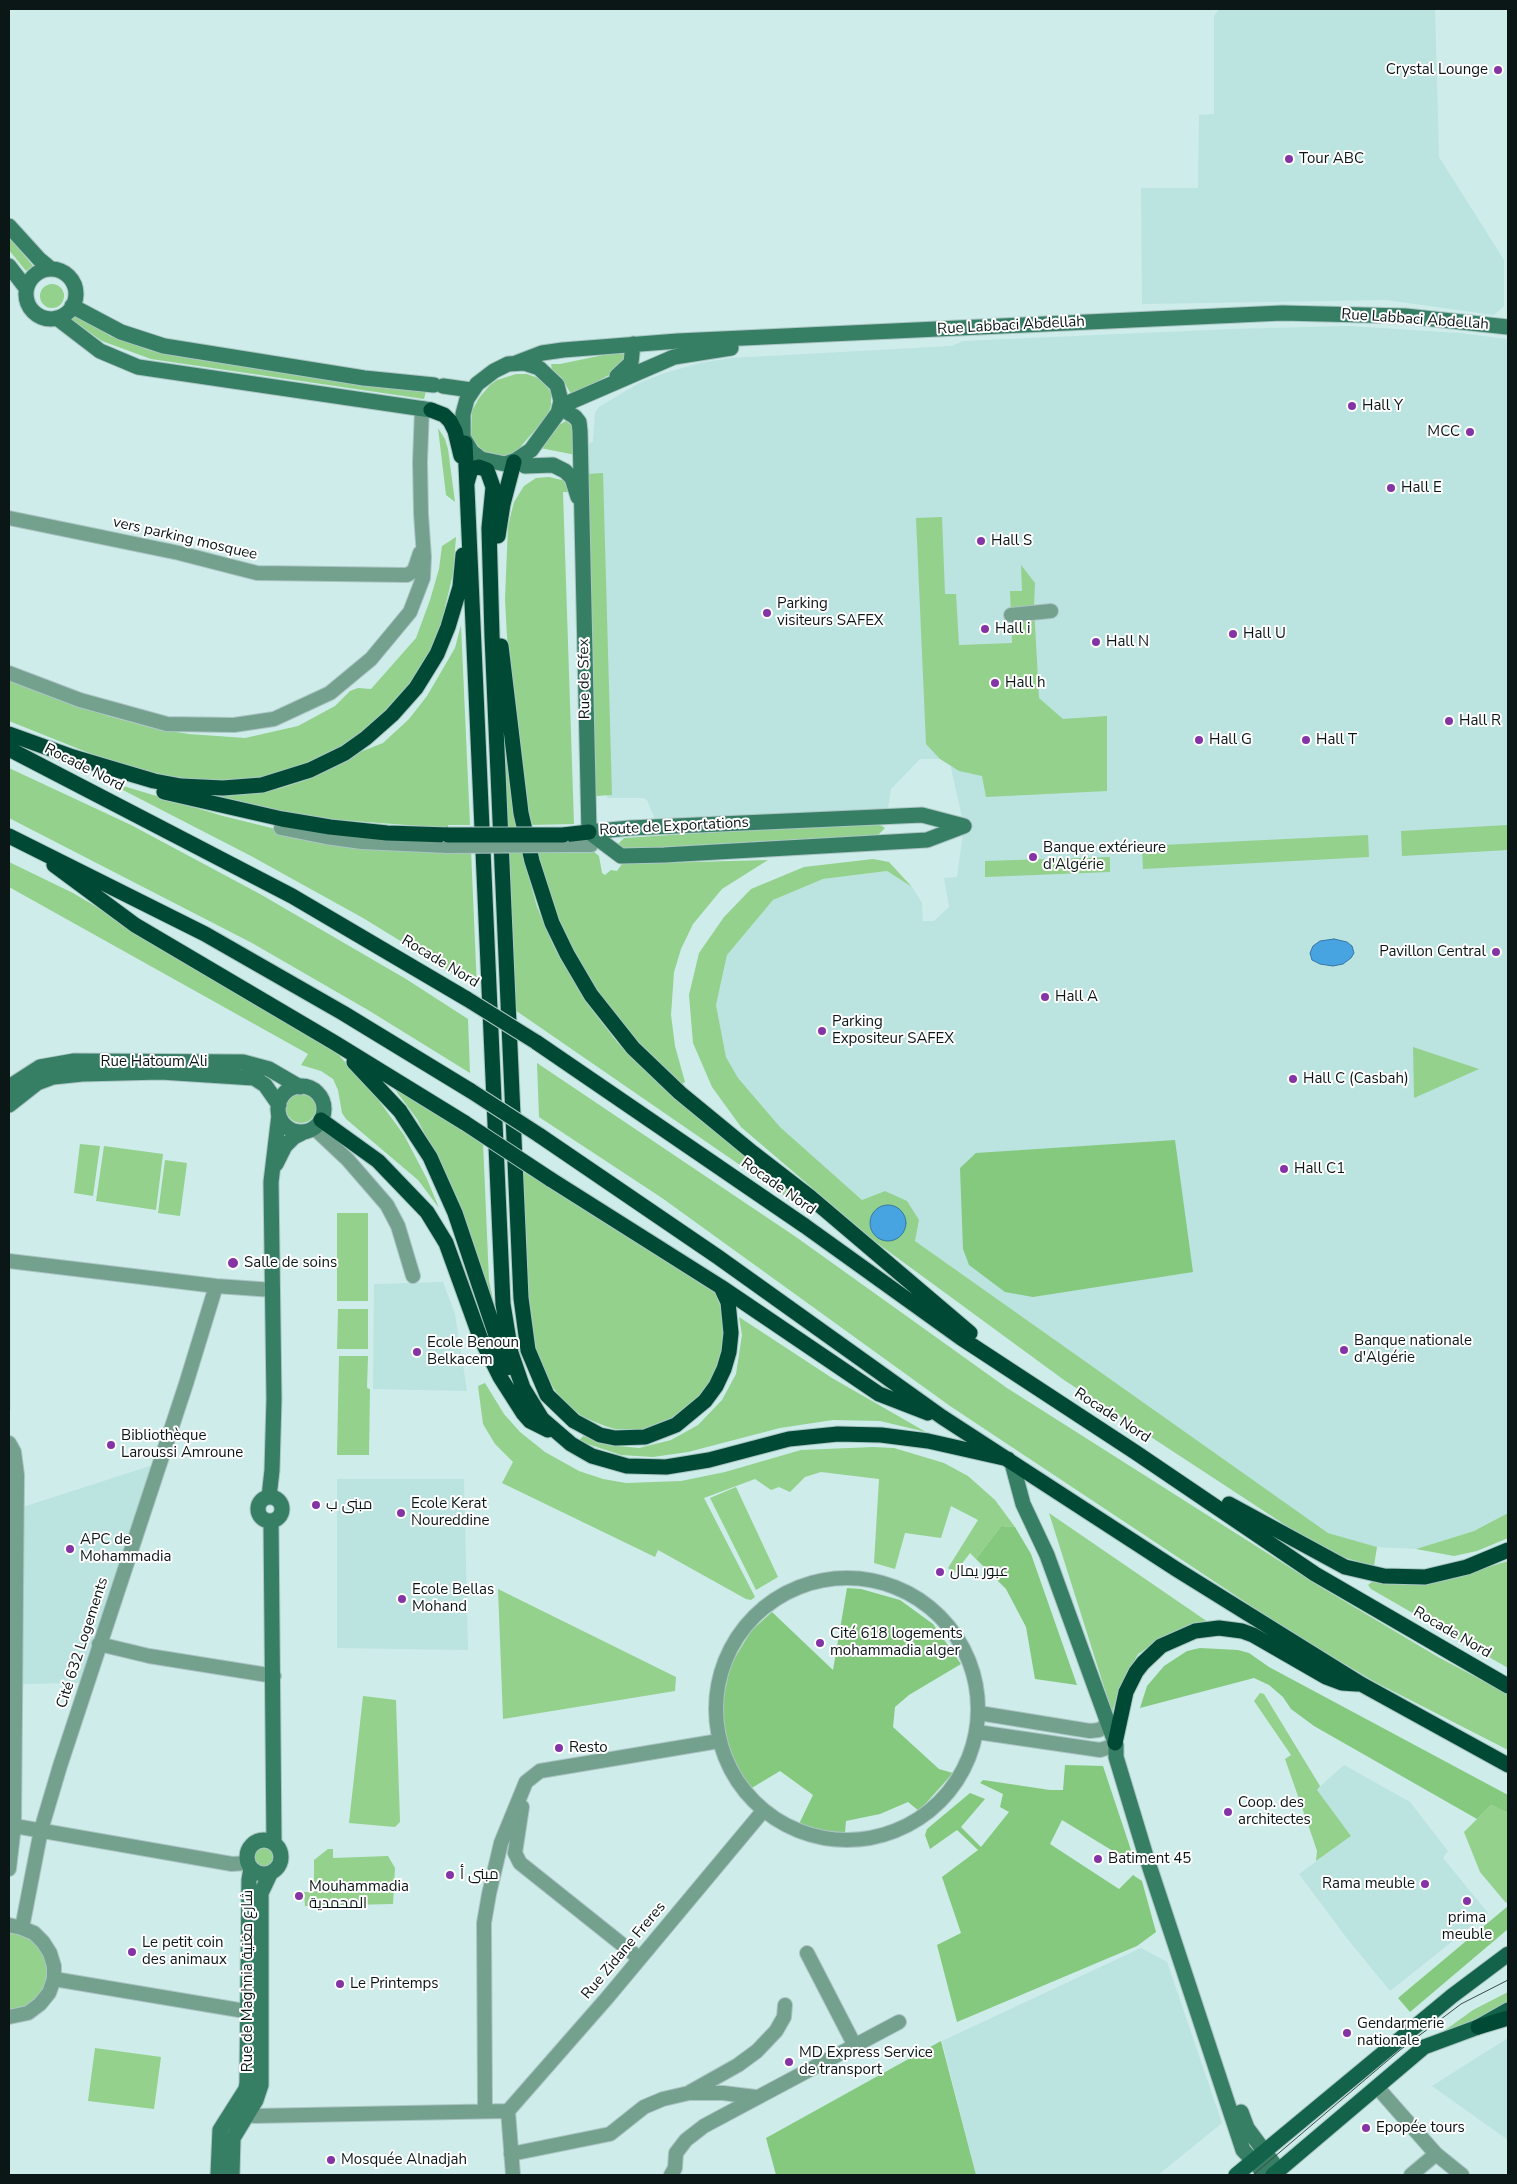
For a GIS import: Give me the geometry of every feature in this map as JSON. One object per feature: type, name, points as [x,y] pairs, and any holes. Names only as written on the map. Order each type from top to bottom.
[{"type":"highway","points":[[431,410],[444,415],[455,432],[466,490]]},
{"type":"highway","points":[[465,442],[503,1304],[511,1353],[516,1370],[523,1388],[542,1419]]},
{"type":"highway","points":[[489,541],[503,504],[515,461]]},
{"type":"highway","points":[[466,490],[472,469],[479,467],[487,470],[493,487],[489,541],[521,1298],[528,1350],[547,1395],[574,1421],[600,1435],[615,1438],[645,1437],[676,1425],[692,1414],[705,1401],[716,1386],[730,1352],[732,1333],[728,1302],[721,1287]]},
{"type":"highway","points":[[496,593],[498,532],[503,504]]},
{"type":"highway","points":[[73,757],[154,781],[181,786],[223,788],[276,782],[318,767],[345,753],[366,738],[392,715],[416,688],[436,654],[448,628],[460,587],[467,509]]},
{"type":"highway","points":[[490,565],[496,593],[524,828],[538,884],[552,923],[566,954],[591,995],[633,1048],[680,1093],[810,1197],[960,1325],[1049,1396]]},
{"type":"highway","points":[[9,734],[73,757],[149,788],[282,819],[330,827],[448,840],[563,840],[590,838]]},
{"type":"highway","name":"Rocade Nord","points":[[9,750],[292,896],[468,999],[536,1042],[805,1226],[961,1338],[1135,1452],[1315,1574],[1508,1686]]},
{"type":"highway","points":[[9,836],[150,906],[274,973],[471,1091],[718,1257],[942,1417],[1176,1569],[1361,1684],[1508,1765]]},
{"type":"highway","points":[[34,848],[83,888],[135,925],[465,1123],[550,1180],[721,1287],[879,1394],[942,1417]]},
{"type":"highway","points":[[335,1044],[378,1086],[400,1111],[430,1157],[455,1213],[510,1375],[519,1392],[542,1419],[571,1444],[592,1456],[627,1466],[650,1468],[709,1460],[789,1439],[838,1434],[880,1435],[928,1441],[1010,1461]]},
{"type":"highway","points":[[313,1127],[378,1161],[427,1212],[446,1243],[480,1337],[500,1377],[530,1421],[556,1432]]},
{"type":"highway","points":[[1135,1452],[1286,1537],[1345,1567],[1384,1576],[1425,1577],[1467,1567],[1508,1550]]},
{"type":"highway","points":[[1115,1744],[1126,1692],[1136,1672],[1147,1658],[1161,1646],[1195,1631],[1219,1628],[1242,1631],[1326,1677],[1342,1683],[1361,1684]]},
{"type":"highway","points":[[1478,2027],[1508,2018]]},
{"type":"main road","points":[[1236,2175],[1452,1996],[1508,1954]]},
{"type":"main road","points":[[1273,2174],[1424,2047],[1478,2027],[1508,2010]]},
{"type":"street","points":[[9,226],[39,260],[51,269],[60,271],[71,280],[75,289],[75,298],[72,306],[65,315],[48,319],[39,316],[31,310],[26,296],[26,288],[36,274],[51,269]]},
{"type":"street","points":[[9,266],[26,288]]},
{"type":"street","points":[[72,306],[121,332],[164,346],[364,378],[472,390]]},
{"type":"street","name":"Rue Labbaci Abdellah","points":[[516,363],[542,353],[633,344],[1282,313],[1405,316],[1508,327]]},
{"type":"street","points":[[57,318],[100,351],[138,367],[463,414]]},
{"type":"street","name":"Rue Labbaci Abdellah","points":[[561,407],[594,391],[674,358],[731,348],[997,332],[1282,320],[1405,322],[1508,333]]},
{"type":"street","points":[[579,422],[582,404],[594,391],[629,366],[633,356],[633,344]]},
{"type":"street","points":[[516,363],[524,363],[539,368],[554,381],[560,390],[561,407],[555,418],[530,450],[515,461],[505,464],[481,459],[472,452],[465,442],[462,427],[463,414],[472,390],[500,367],[516,363]]},
{"type":"street","points":[[561,407],[579,422]]},
{"type":"street","name":"vers parking mosquee","points":[[9,673],[80,700],[167,724],[234,726],[274,718],[330,694],[376,652],[410,612],[423,578],[420,462],[431,410]]},
{"type":"street","name":"Rue de Sfex","points":[[579,422],[582,470],[590,838]]},
{"type":"street","name":"Rue de Sfex","points":[[515,461],[525,466],[553,465],[565,470],[572,478],[576,488],[582,526]]},
{"type":"street","name":"vers parking mosquee","points":[[9,518],[179,553],[257,573],[407,575],[414,571],[417,565],[423,540]]},
{"type":"street","points":[[1011,615],[1050,611]]},
{"type":"street","name":"Route de Exportations","points":[[922,815],[950,827],[927,840],[894,843],[779,850],[621,856],[590,838],[630,828],[922,815]]},
{"type":"street","points":[[892,816],[894,843]]},
{"type":"street","points":[[282,828],[362,842],[448,840]]},
{"type":"street","name":"Rue Hatoum Ali","points":[[9,1087],[40,1067],[74,1061],[243,1062],[269,1069],[300,1086]]},
{"type":"street","name":"Rue Hatoum Ali","points":[[9,1105],[37,1083],[53,1077],[82,1074],[161,1072],[254,1078],[266,1085],[279,1110]]},
{"type":"street","points":[[271,1182],[278,1157],[286,1146],[294,1138],[313,1127],[323,1105],[315,1091],[300,1086],[286,1092],[279,1110],[271,1182],[273,1452],[269,1497],[262,1500],[258,1510],[261,1517],[271,1521],[274,1676],[274,1843]]},
{"type":"street","points":[[279,1110],[281,1120],[291,1130],[313,1127]]},
{"type":"street","points":[[313,1127],[354,1166],[387,1204],[398,1226],[413,1276]]},
{"type":"street","points":[[9,1261],[216,1286],[273,1290]]},
{"type":"street","name":"Cité 632 Logements","points":[[15,1926],[41,1830],[99,1644],[186,1384],[216,1286]]},
{"type":"street","points":[[9,1444],[14,1452],[16,1474],[12,1634],[12,1825],[9,1869]]},
{"type":"street","points":[[1010,1461],[1024,1504],[1047,1555],[1115,1744],[1123,1754],[1168,1909],[1245,2124],[1258,2141],[1258,2156],[1273,2174]]},
{"type":"street","points":[[859,1578],[890,1585],[918,1598],[943,1618],[961,1643],[973,1669],[978,1696],[977,1732],[968,1763],[962,1774],[941,1802],[913,1823],[883,1836],[852,1841],[820,1838],[790,1828],[763,1810],[743,1790],[728,1767],[718,1741],[715,1710],[718,1679],[729,1650],[746,1624],[776,1599],[797,1587],[827,1579],[859,1578]]},
{"type":"street","points":[[99,1644],[149,1656],[274,1676]]},
{"type":"street","points":[[979,1713],[1090,1731],[1099,1730],[1108,1724]]},
{"type":"street","points":[[977,1732],[1100,1750],[1106,1750],[1115,1744]]},
{"type":"street","points":[[485,2111],[484,1923],[501,1843],[526,1782],[540,1771],[718,1741]]},
{"type":"street","points":[[526,1782],[515,1853],[520,1862],[639,1958]]},
{"type":"street","name":"Rue Zidane Freres","points":[[508,2110],[601,2005],[763,1810]]},
{"type":"street","points":[[12,1825],[249,1866],[259,1874],[270,1874],[279,1867],[282,1857],[278,1847],[274,1843],[264,1840],[254,1843],[248,1852],[249,1866]]},
{"type":"street","name":"Rue de Maghnia شارع مغنية","points":[[249,1866],[255,2013]]},
{"type":"street","name":"Rue de Maghnia شارع مغنية","points":[[232,2175],[233,2138],[248,2083],[255,2013],[261,1893],[270,1874]]},
{"type":"street","points":[[9,2017],[28,2013],[40,2004],[49,1992],[54,1979],[54,1966],[50,1953],[43,1942],[34,1933],[15,1926]]},
{"type":"street","points":[[807,1953],[855,2046]]},
{"type":"street","points":[[54,1979],[255,2013]]},
{"type":"street","points":[[689,2093],[705,2082],[738,2065],[757,2051],[776,2030],[784,2017],[785,2005]]},
{"type":"street","points":[[671,2175],[675,2168],[676,2153],[686,2140],[704,2126],[756,2096],[899,2022]]},
{"type":"street","points":[[1377,2087],[1436,2154],[1462,2175]]},
{"type":"street","points":[[511,2154],[610,2134],[644,2107],[662,2099],[689,2093],[723,2093],[756,2096]]},
{"type":"street","points":[[241,2110],[254,2116],[508,2110],[513,2175]]},
{"type":"street","name":"Rue de Maghnia شارع مغنية","points":[[218,2175],[220,2130],[241,2110]]},
{"type":"street","points":[[1411,2175],[1436,2154]]},
{"type":"shaded area","points":[[1219,9],[1435,9],[1439,157],[1504,260],[1504,306],[1494,315],[1386,300],[1142,304],[1141,188],[1198,188],[1199,115],[1214,114],[1214,16]]},
{"type":"shaded area","points":[[1349,326],[1459,333],[1508,339],[1508,1513],[1474,1531],[1416,1549],[1377,1547],[1328,1533],[915,1241],[919,1220],[885,1191],[862,1200],[780,1127],[738,1078],[726,1057],[716,1005],[727,955],[773,900],[823,879],[887,871],[912,887],[922,903],[923,921],[934,921],[949,907],[944,878],[957,877],[964,826],[949,759],[920,759],[891,789],[888,809],[655,819],[647,800],[643,798],[607,798],[589,474],[589,443],[593,442],[595,413],[599,407],[639,383],[700,363],[731,358],[952,346],[963,341],[1232,329]]},
{"type":"shaded area","points":[[11,1267],[11,1410],[9,1411],[9,1268]]},
{"type":"shaded area","name":"Ecole Benoun Belkacem","points":[[443,1282],[455,1314],[467,1391],[373,1389],[374,1284]]},
{"type":"shaded area","points":[[153,1465],[80,1683],[21,1684],[23,1507]]},
{"type":"shaded area","points":[[337,1479],[464,1479],[468,1650],[337,1648]]},
{"type":"shaded area","points":[[1344,1765],[1410,1802],[1448,1851],[1443,1858],[1488,1913],[1390,1991],[1346,1937],[1299,1874],[1351,1836],[1316,1790]]},
{"type":"shaded area","points":[[1141,1948],[1167,1962],[1222,2123],[1158,2175],[976,2175],[942,2041]]},
{"type":"shaded area","points":[[1508,2038],[1508,2140],[1432,2086]]},
{"type":"green space","points":[[9,237],[33,266],[26,271],[9,250]]},
{"type":"green space","points":[[52,284],[60,288],[64,296],[60,304],[52,308],[44,304],[40,296],[44,288]]},
{"type":"green space","points":[[77,314],[110,336],[152,351],[426,391],[424,399],[151,359],[102,341],[72,320]]},
{"type":"green space","points":[[624,352],[627,357],[623,367],[572,396],[562,378],[552,369],[551,364],[560,364]]},
{"type":"green space","points":[[516,374],[527,374],[541,379],[551,392],[551,405],[548,415],[516,452],[509,457],[495,456],[484,452],[471,438],[472,411],[479,398],[490,385],[497,380]]},
{"type":"green space","points":[[566,421],[572,426],[576,455],[540,448],[559,425]]},
{"type":"green space","points":[[438,428],[445,439],[448,449],[455,502],[446,495]]},
{"type":"green space","points":[[603,473],[612,795],[596,796],[587,474]]},
{"type":"green space","points":[[549,477],[566,481],[572,492],[563,492],[574,824],[530,825],[507,637],[505,599],[508,526],[514,502],[524,486],[536,478]]},
{"type":"green space","points":[[942,517],[945,594],[956,594],[959,645],[1012,643],[1010,591],[1022,591],[1021,565],[1035,583],[1034,606],[1039,698],[1063,719],[1107,716],[1107,791],[986,797],[982,776],[959,771],[940,759],[926,744],[916,518]]},
{"type":"green space","points":[[456,537],[453,574],[445,607],[448,609],[428,659],[398,701],[362,735],[306,765],[258,779],[207,781],[174,777],[141,770],[94,755],[9,721],[9,679],[108,716],[156,729],[189,734],[245,738],[298,726],[335,706],[350,691],[358,688],[371,689],[416,638],[439,569],[442,546]]},
{"type":"green space","points":[[461,625],[470,825],[448,825],[448,828],[312,818],[248,807],[209,796],[244,794],[281,788],[306,780],[355,754],[383,743],[409,719],[427,696],[455,648]]},
{"type":"green space","points":[[502,739],[505,739],[519,841],[537,907],[554,947],[586,1002],[617,1042],[650,1075],[812,1211],[811,1214],[515,1010]]},
{"type":"green space","points":[[9,768],[131,825],[260,894],[406,979],[468,1019],[470,1073],[368,1010],[252,943],[9,818]]},
{"type":"green space","points":[[120,785],[223,816],[288,832],[295,838],[313,842],[361,847],[471,851],[477,988],[363,918],[251,856],[119,788]]},
{"type":"green space","points":[[875,822],[885,828],[878,835],[625,849],[617,845],[624,838]]},
{"type":"green space","points":[[1508,825],[1508,850],[1402,856],[1401,831]]},
{"type":"green space","points":[[1368,835],[1369,857],[1143,869],[1142,846]]},
{"type":"green space","points":[[536,851],[593,851],[599,856],[602,873],[605,875],[611,870],[617,871],[622,864],[768,860],[722,889],[693,924],[681,949],[674,972],[671,1015],[675,1046],[685,1082],[681,1085],[648,1057],[600,1000],[560,927]]},
{"type":"green space","points":[[1110,857],[1110,872],[985,877],[985,861]]},
{"type":"green space","points":[[873,859],[889,862],[912,887],[887,871],[823,879],[773,900],[727,955],[716,1005],[726,1057],[738,1078],[780,1127],[862,1200],[885,1191],[907,1201],[919,1220],[915,1241],[1328,1533],[1377,1547],[1374,1566],[1328,1553],[1064,1380],[873,1240],[741,1127],[712,1087],[693,1043],[689,995],[699,953],[724,917],[751,889],[804,867]]},
{"type":"green space","points":[[9,862],[73,893],[330,1045],[377,1098],[404,1135],[427,1179],[439,1208],[418,1180],[346,1119],[342,1113],[338,1090],[333,1079],[321,1071],[301,1065],[308,1054],[9,887]]},
{"type":"green space","points":[[1413,1047],[1479,1069],[1414,1098]]},
{"type":"green space","points":[[537,1063],[796,1237],[1007,1388],[1319,1586],[1438,1657],[1508,1694],[1508,1750],[1375,1682],[1286,1629],[950,1406],[662,1198],[539,1117]]},
{"type":"green space","points":[[387,1079],[483,1142],[489,1281],[497,1317],[450,1182],[417,1119]]},
{"type":"green space","points":[[301,1093],[312,1097],[316,1108],[312,1119],[301,1123],[290,1119],[286,1108],[290,1097]]},
{"type":"green space","points":[[1175,1140],[1193,1272],[1033,1297],[1005,1292],[969,1265],[963,1249],[960,1168],[976,1153]]},
{"type":"green space","points":[[80,1144],[100,1146],[93,1196],[74,1193]]},
{"type":"green space","points":[[104,1146],[163,1154],[156,1210],[96,1201]]},
{"type":"green space","points":[[165,1160],[187,1163],[180,1216],[158,1213]]},
{"type":"green space","points":[[521,1170],[715,1292],[724,1316],[726,1336],[711,1387],[679,1417],[648,1429],[615,1429],[583,1417],[565,1403],[554,1389],[538,1359],[529,1317]]},
{"type":"green space","points":[[337,1213],[368,1213],[368,1301],[337,1301]]},
{"type":"green space","points":[[338,1309],[368,1309],[368,1349],[337,1349]]},
{"type":"green space","points":[[739,1317],[832,1378],[926,1432],[880,1421],[833,1420],[780,1428],[688,1452],[653,1457],[621,1455],[579,1441],[583,1436],[608,1445],[639,1448],[671,1440],[698,1425],[722,1400],[736,1374],[742,1335]]},
{"type":"green space","points":[[339,1356],[368,1356],[367,1388],[370,1389],[369,1455],[337,1455]]},
{"type":"green space","points":[[485,1383],[504,1414],[520,1432],[545,1452],[579,1471],[603,1479],[626,1483],[681,1481],[725,1472],[801,1450],[894,1448],[944,1463],[968,1476],[995,1500],[1015,1527],[1001,1526],[976,1559],[970,1553],[955,1573],[948,1568],[978,1520],[951,1506],[941,1538],[905,1533],[895,1569],[874,1563],[879,1479],[821,1472],[805,1477],[790,1492],[779,1487],[771,1490],[755,1479],[704,1498],[755,1597],[751,1600],[746,1599],[658,1550],[655,1557],[502,1483],[513,1462],[495,1444],[483,1424],[478,1386]]},
{"type":"green space","points":[[736,1487],[778,1577],[756,1590],[710,1498]]},
{"type":"green space","points":[[1049,1513],[1208,1622],[1168,1635],[1138,1654],[1121,1686],[1112,1712]]},
{"type":"green space","points":[[1508,1513],[1508,1538],[1477,1551],[1454,1556],[1416,1549],[1474,1531]]},
{"type":"green space","points":[[1001,1526],[1015,1527],[1031,1554],[1077,1685],[1035,1679],[1026,1627],[1006,1589],[976,1559]]},
{"type":"green space","points":[[1508,1561],[1508,1668],[1371,1589],[1368,1585],[1372,1582],[1400,1584],[1438,1582]]},
{"type":"green space","points":[[847,1588],[861,1589],[900,1600],[933,1624],[961,1664],[909,1695],[895,1707],[893,1727],[939,1769],[953,1773],[919,1811],[908,1802],[880,1814],[846,1821],[845,1833],[813,1830],[799,1824],[813,1795],[780,1771],[750,1789],[727,1747],[722,1706],[730,1666],[751,1631],[772,1612],[833,1670]]},
{"type":"green space","points":[[498,1589],[676,1677],[675,1691],[503,1719]]},
{"type":"green space","points":[[1200,1648],[1238,1650],[1249,1653],[1269,1667],[1508,1795],[1508,1813],[1491,1805],[1477,1819],[1314,1726],[1291,1709],[1283,1697],[1269,1685],[1254,1678],[1140,1708],[1147,1686],[1164,1666],[1187,1651]]},
{"type":"green space","points":[[1260,1693],[1264,1694],[1320,1786],[1317,1790],[1351,1836],[1316,1861],[1317,1851],[1285,1759],[1291,1755],[1254,1701]]},
{"type":"green space","points":[[363,1696],[396,1700],[400,1822],[395,1827],[349,1823]]},
{"type":"green space","points":[[1065,1765],[1103,1766],[1136,1865],[1062,1820],[1050,1844],[1119,1889],[1133,1875],[1142,1881],[1156,1932],[1137,1946],[957,2022],[937,1945],[961,1933],[942,1877],[978,1850],[957,1830],[930,1849],[925,1835],[927,1829],[970,1793],[985,1799],[961,1827],[981,1847],[1009,1812],[1000,1807],[1003,1794],[980,1783],[983,1780],[1050,1790],[1063,1790]]},
{"type":"green space","points":[[1491,1805],[1508,1813],[1508,1901],[1506,1903],[1480,1872],[1464,1832]]},
{"type":"green space","points":[[264,1845],[273,1848],[276,1857],[273,1866],[264,1869],[255,1866],[252,1857],[255,1848]]},
{"type":"green space","points":[[328,1849],[333,1849],[333,1858],[388,1856],[395,1868],[393,1904],[305,1906],[304,1892],[314,1892],[314,1860]]},
{"type":"green space","points":[[1508,1906],[1508,1929],[1410,2012],[1398,1998]]},
{"type":"green space","points":[[9,1931],[27,1936],[37,1944],[44,1955],[48,1968],[47,1981],[41,1993],[21,2009],[9,2011]]},
{"type":"green space","points":[[1508,1992],[1508,2007],[1430,2041],[1473,2010]]},
{"type":"green space","points":[[941,2041],[976,2175],[776,2175],[766,2138]]},
{"type":"green space","points":[[95,2048],[161,2057],[154,2109],[88,2101]]},
{"type":"water","points":[[1334,939],[1347,942],[1352,946],[1354,953],[1351,958],[1343,964],[1333,966],[1320,964],[1312,960],[1310,953],[1313,946],[1320,941]]},
{"type":"water","points":[[888,1205],[901,1210],[906,1223],[901,1236],[888,1241],[875,1236],[870,1223],[875,1210]]},
{"type":"tram line","points":[[1253,2175],[1400,2050],[1461,2004],[1508,1980]]},
{"type":"place","name":"Crystal Lounge","points":[[1498,70]]},
{"type":"place","name":"Tour ABC","points":[[1289,159]]},
{"type":"place","name":"Hall Y","points":[[1352,406]]},
{"type":"place","name":"MCC","points":[[1470,432]]},
{"type":"place","name":"Hall E","points":[[1391,488]]},
{"type":"place","name":"Hall S","points":[[981,541]]},
{"type":"place","name":"Parking visiteurs SAFEX","points":[[767,613]]},
{"type":"place","name":"Hall i","points":[[985,629]]},
{"type":"place","name":"Hall U","points":[[1233,634]]},
{"type":"place","name":"Hall N","points":[[1096,642]]},
{"type":"place","name":"Hall h","points":[[995,683]]},
{"type":"place","name":"Hall R","points":[[1449,721]]},
{"type":"place","name":"Hall G","points":[[1199,740]]},
{"type":"place","name":"Hall T","points":[[1306,740]]},
{"type":"place","name":"Banque extérieure d'Algérie","points":[[1033,857]]},
{"type":"place","name":"Pavillon Central","points":[[1496,952]]},
{"type":"place","name":"Hall A","points":[[1045,997]]},
{"type":"place","name":"Parking Expositeur SAFEX","points":[[822,1031]]},
{"type":"place","name":"Hall C (Casbah)","points":[[1293,1079]]},
{"type":"place","name":"Hall C1","points":[[1284,1169]]},
{"type":"place","name":"Salle de soins","points":[[233,1263]]},
{"type":"place","name":"Banque nationale d'Algérie","points":[[1344,1350]]},
{"type":"place","name":"Ecole Benoun Belkacem","points":[[417,1352]]},
{"type":"place","name":"Bibliothèque Laroussi Amroune","points":[[111,1445]]},
{"type":"place","name":"مبنى ب","points":[[316,1505]]},
{"type":"place","name":"Ecole Kerat Noureddine","points":[[401,1513]]},
{"type":"place","name":"APC de Mohammadia","points":[[70,1549]]},
{"type":"place","name":"عبور يمال","points":[[940,1572]]},
{"type":"place","name":"Ecole Bellas Mohand","points":[[402,1599]]},
{"type":"place","name":"Cité 618 logements mohammadia alger","points":[[820,1643]]},
{"type":"place","name":"Resto","points":[[559,1748]]},
{"type":"place","name":"Coop. des architectes","points":[[1228,1812]]},
{"type":"place","name":"Batiment 45","points":[[1098,1859]]},
{"type":"place","name":"مبنى أ","points":[[450,1875]]},
{"type":"place","name":"Rama meuble","points":[[1425,1884]]},
{"type":"place","name":"Mouhammadia المحمدية","points":[[299,1896]]},
{"type":"place","name":"prima meuble","points":[[1467,1901]]},
{"type":"place","name":"Le petit coin des animaux","points":[[132,1952]]},
{"type":"place","name":"Le Printemps","points":[[340,1984]]},
{"type":"place","name":"Gendarmerie nationale","points":[[1347,2033]]},
{"type":"place","name":"MD Express Service de transport","points":[[789,2062]]},
{"type":"place","name":"Epopée tours","points":[[1366,2128]]},
{"type":"place","name":"Mosquée Alnadjah","points":[[331,2160]]}]
